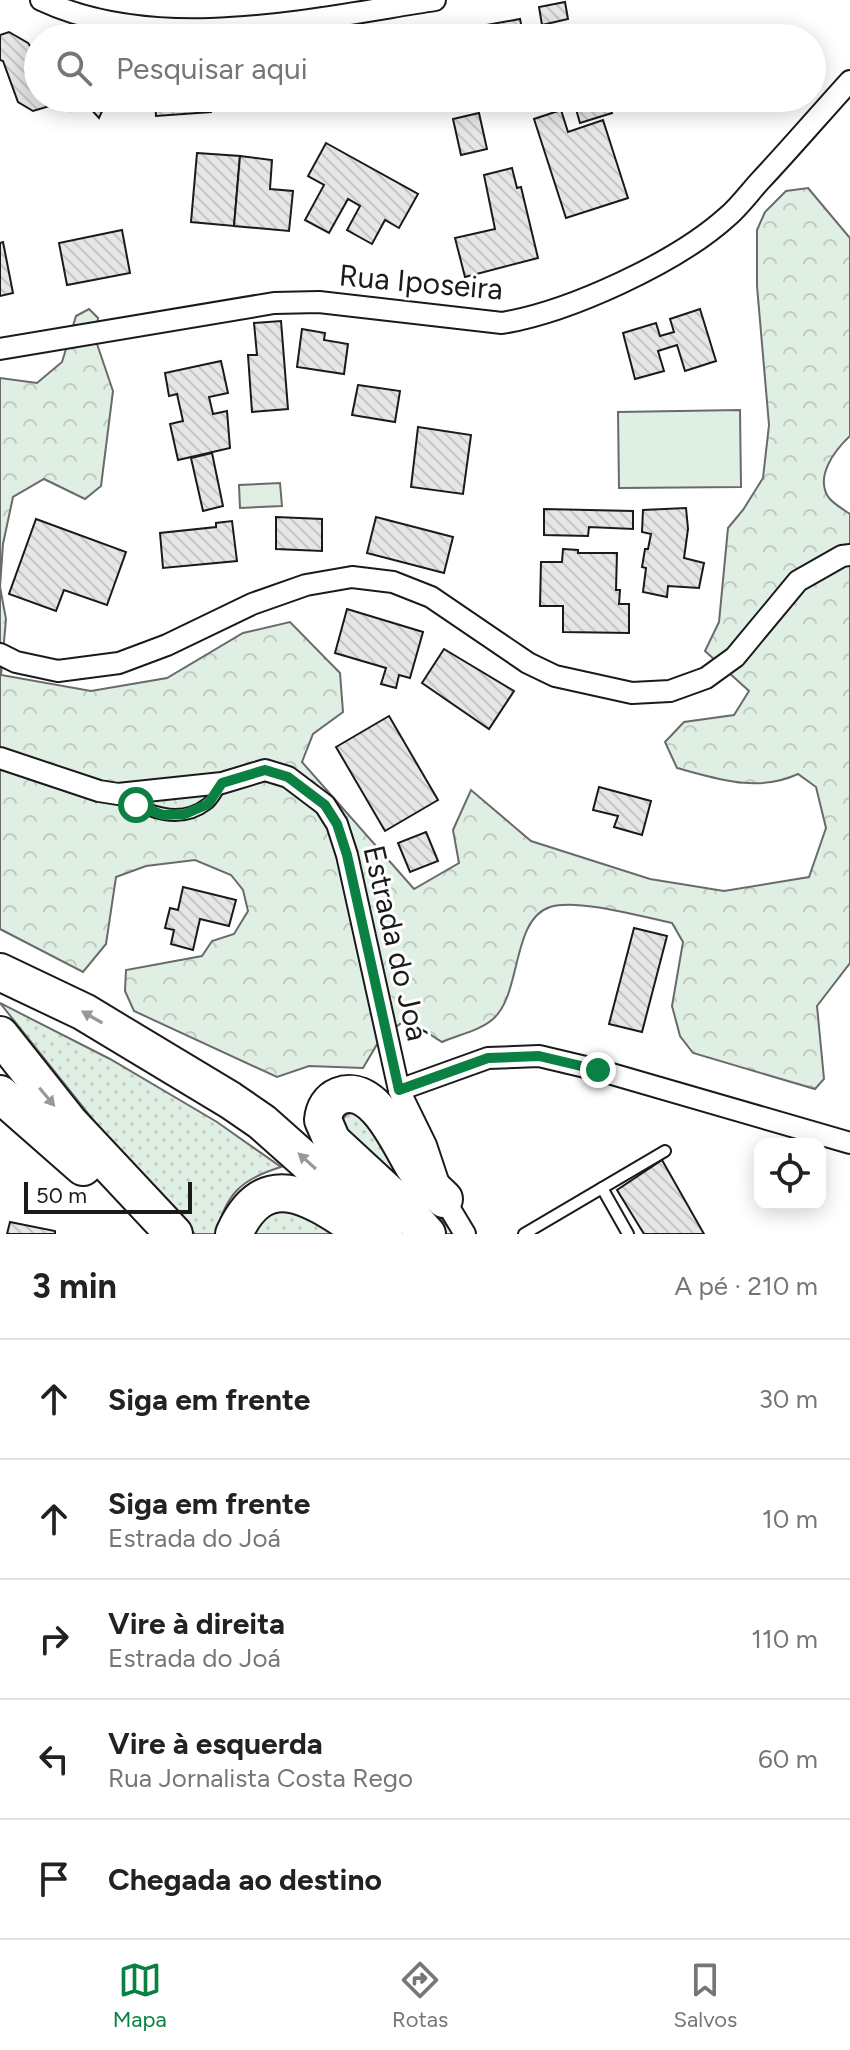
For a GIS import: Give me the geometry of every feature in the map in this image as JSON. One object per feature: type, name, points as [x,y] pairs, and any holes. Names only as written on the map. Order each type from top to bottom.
[{"type":"highway","points":[[0,972],[84,1012],[230,1100],[262,1122],[384,1234]]},
{"type":"highway","points":[[0,1035],[69,1122],[174,1234]]},
{"type":"highway","points":[[0,1094],[91,1174],[147,1234]]},
{"type":"highway","points":[[427,1234],[398,1202],[332,1141],[323,1120],[329,1103],[339,1096],[350,1094],[362,1097],[374,1107],[384,1116],[416,1170],[444,1199]]},
{"type":"highway","points":[[234,1234],[246,1212],[268,1196],[283,1192],[301,1194],[366,1234]]},
{"type":"street","points":[[41,0],[56,7],[124,24]]},
{"type":"street","points":[[257,24],[435,0]]},
{"type":"street","name":"Rua Iposeira","points":[[826,108],[850,81]]},
{"type":"street","name":"Rua Iposeira","points":[[0,349],[274,303],[319,302],[502,323],[526,319],[622,281],[696,241],[728,217],[822,112]]},
{"type":"street","points":[[0,654],[16,662],[58,671],[119,663],[167,645],[252,604],[306,585],[352,577],[393,582],[431,597],[528,663],[555,676],[632,693],[670,691],[706,678],[735,657],[798,581],[842,556],[850,555]]},
{"type":"street","name":"Estrada do Joá","points":[[0,758],[99,791],[118,794],[222,783],[265,770],[288,777],[325,805],[337,824],[354,884],[399,1090],[426,1145],[444,1199],[465,1234]]},
{"type":"street","points":[[399,1090],[488,1058],[539,1056],[598,1070],[850,1143]]},
{"type":"lane","points":[[524,1234],[665,1151]]},
{"type":"lane","points":[[602,1188],[628,1234]]},
{"type":"green space","points":[[808,188],[850,238],[850,436],[828,464],[824,481],[829,498],[850,514],[850,963],[817,1006],[824,1079],[815,1089],[693,1053],[680,1036],[672,1006],[683,942],[672,923],[576,905],[550,907],[529,926],[509,993],[502,1008],[488,1023],[442,1042],[406,1019],[379,1041],[363,1068],[309,1066],[277,1077],[134,1011],[125,991],[126,970],[202,956],[212,941],[234,934],[248,911],[243,890],[231,875],[195,860],[146,866],[116,877],[106,944],[83,972],[0,929],[0,587],[6,619],[1,675],[91,691],[167,678],[243,633],[290,622],[340,673],[343,712],[313,734],[302,762],[414,889],[459,863],[453,830],[471,790],[531,841],[650,879],[724,891],[809,877],[826,828],[816,787],[798,774],[768,783],[753,783],[722,780],[677,768],[665,742],[684,722],[734,715],[749,691],[705,651],[719,622],[728,528],[763,478],[769,425],[757,286],[757,230],[765,212],[786,191]]},
{"type":"green space","points":[[89,309],[98,318],[96,341],[113,391],[101,486],[85,499],[44,479],[13,497],[3,544],[0,587],[0,378],[37,383],[62,362],[76,316]]},
{"type":"green space","points":[[740,410],[741,487],[619,488],[618,412]]},
{"type":"green space","points":[[280,483],[282,506],[240,508],[239,485]]},
{"type":"green space","points":[[0,1003],[110,1059],[217,1122],[281,1167],[255,1177],[237,1190],[225,1208],[216,1234],[195,1234],[122,1156]]},
{"type":"green space","points":[[364,1110],[411,1184],[454,1234],[444,1234],[345,1141],[340,1123],[347,1114]]},
{"type":"green space","points":[[291,1201],[338,1234],[245,1234],[247,1229]]},
{"type":"building","points":[[565,2],[568,19],[542,24],[539,7]]},
{"type":"building","points":[[520,19],[521,24],[492,24]]},
{"type":"building","points":[[9,32],[24,41],[24,106],[18,102],[0,60],[0,35]]},
{"type":"building","points":[[156,112],[211,112],[156,116]]},
{"type":"building","points":[[562,112],[568,132],[603,120],[628,198],[566,218],[534,119]]},
{"type":"building","points":[[577,112],[612,113],[580,123]]},
{"type":"building","points":[[479,113],[487,149],[461,155],[453,119]]},
{"type":"building","points":[[326,143],[418,194],[399,228],[385,220],[372,244],[347,230],[360,206],[348,199],[329,233],[305,220],[324,185],[308,176]]},
{"type":"building","points":[[197,153],[240,156],[234,226],[191,222]]},
{"type":"building","points":[[240,156],[272,160],[270,189],[293,191],[289,231],[234,226]]},
{"type":"building","points":[[512,168],[517,188],[521,187],[538,258],[465,277],[455,238],[495,229],[484,175]]},
{"type":"building","points":[[122,230],[130,273],[67,285],[59,243]]},
{"type":"building","points":[[3,242],[13,293],[0,296],[0,243]]},
{"type":"building","points":[[700,309],[716,361],[685,371],[677,345],[658,351],[664,371],[635,379],[623,333],[656,323],[660,336],[674,332],[670,319]]},
{"type":"building","points":[[281,321],[288,409],[252,412],[248,355],[257,355],[254,323]]},
{"type":"building","points":[[302,329],[325,333],[324,340],[348,344],[344,374],[297,367]]},
{"type":"building","points":[[221,361],[228,393],[209,397],[213,414],[227,411],[230,448],[178,460],[170,424],[183,421],[177,394],[169,396],[165,373]]},
{"type":"building","points":[[358,385],[400,391],[395,422],[352,415]]},
{"type":"building","points":[[418,427],[471,435],[463,494],[411,487]]},
{"type":"building","points":[[212,453],[223,506],[203,511],[191,458]]},
{"type":"building","points":[[686,508],[688,529],[684,558],[704,563],[699,588],[668,586],[667,597],[643,592],[646,568],[642,567],[651,534],[642,532],[643,510]]},
{"type":"building","points":[[544,509],[633,511],[633,529],[589,527],[588,536],[544,535]]},
{"type":"building","points":[[276,517],[322,519],[322,551],[276,549]]},
{"type":"building","points":[[376,517],[453,537],[444,573],[367,553]]},
{"type":"building","points":[[36,519],[126,552],[107,605],[64,590],[56,611],[9,594]]},
{"type":"building","points":[[232,521],[237,561],[163,568],[160,533],[216,527],[216,523]]},
{"type":"building","points":[[563,549],[578,550],[578,553],[617,553],[616,590],[620,590],[619,604],[629,604],[629,633],[563,632],[563,606],[540,606],[541,562],[562,562]]},
{"type":"building","points":[[347,609],[423,632],[410,678],[399,675],[396,688],[381,684],[386,668],[335,653]]},
{"type":"building","points":[[444,649],[514,691],[489,729],[422,683]]},
{"type":"building","points":[[389,716],[438,800],[385,831],[336,747]]},
{"type":"building","points":[[599,787],[651,801],[642,835],[614,827],[618,816],[593,810]]},
{"type":"building","points":[[426,832],[438,861],[410,872],[398,843]]},
{"type":"building","points":[[183,887],[236,900],[229,926],[200,919],[193,950],[171,944],[174,930],[165,928],[170,908],[178,910]]},
{"type":"building","points":[[634,928],[667,936],[642,1032],[609,1024]]},
{"type":"building","points":[[662,1160],[704,1234],[644,1234],[617,1190]]},
{"type":"building","points":[[10,1222],[55,1231],[55,1234],[7,1234]]},
{"type":"route","points":[[136,805],[163,815],[185,814],[208,804],[222,783],[265,770],[288,777],[325,805],[337,824],[347,855],[399,1090],[488,1058],[539,1056],[598,1070]]}]
